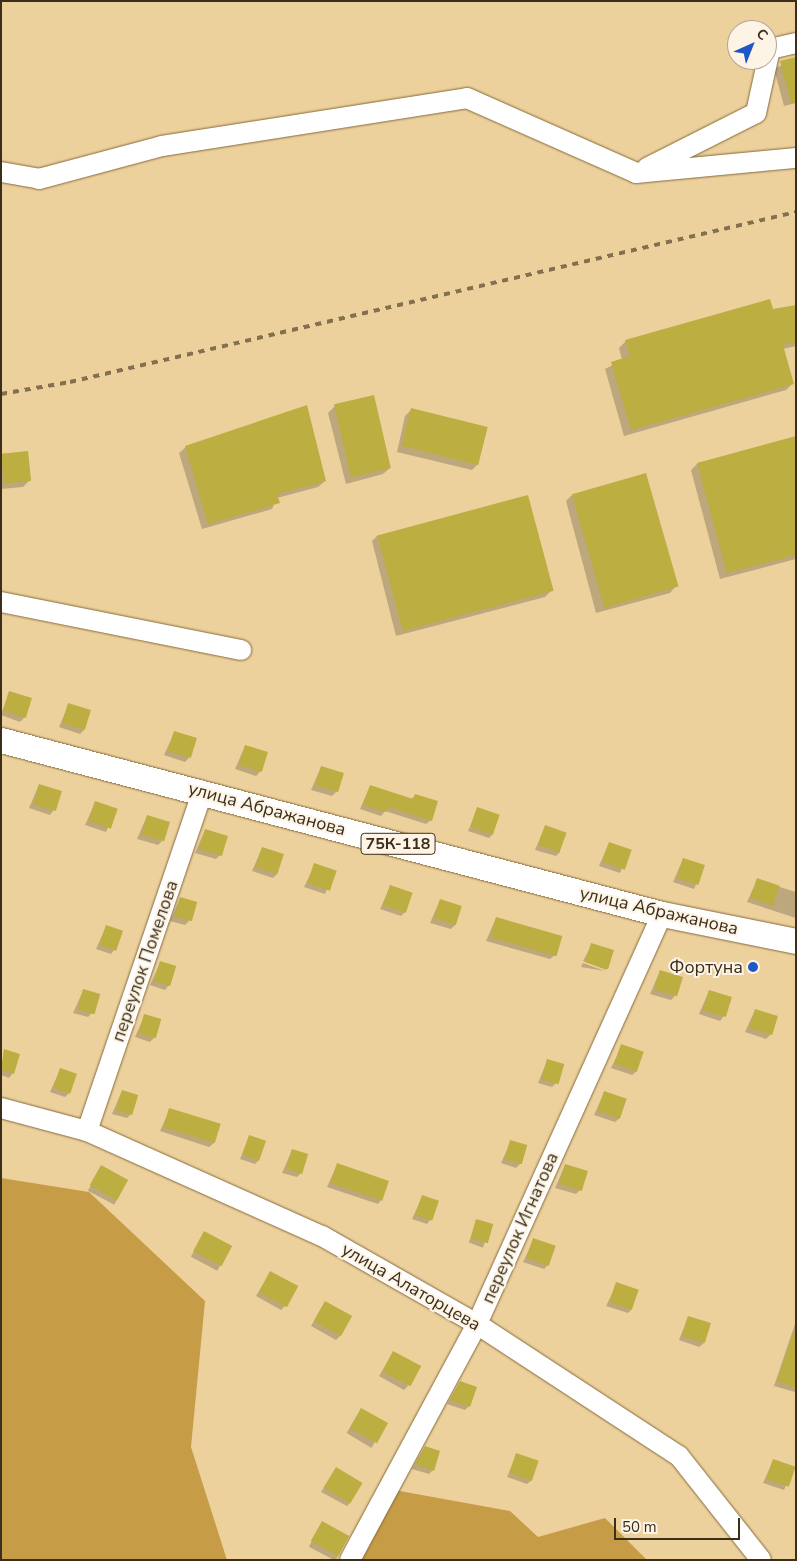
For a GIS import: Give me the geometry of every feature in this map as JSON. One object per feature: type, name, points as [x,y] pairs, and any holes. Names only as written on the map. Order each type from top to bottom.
[{"type":"main road","name":"улица Абражанова","points":[[1,740],[203,791],[662,914],[796,941]]},
{"type":"street","points":[[636,173],[756,113],[770,49],[796,43]]},
{"type":"street","points":[[1,172],[39,179],[162,146],[467,98],[636,173],[796,158]]},
{"type":"street","points":[[1,602],[241,650]]},
{"type":"street","name":"переулок Помелова","points":[[88,1131],[203,791]]},
{"type":"street","name":"переулок Игнатова","points":[[350,1560],[477,1324],[662,914]]},
{"type":"street","name":"улица Алаторцева","points":[[1,1108],[88,1131],[322,1236],[477,1324],[680,1456],[762,1560]]},
{"type":"shaded area","points":[[1,1178],[89,1192],[205,1301],[191,1447],[227,1560],[1,1560]]},
{"type":"shaded area","points":[[394,1490],[510,1511],[538,1537],[605,1518],[647,1560],[349,1560]]},
{"type":"building","points":[[796,57],[796,103],[791,103],[780,61]]},
{"type":"building","points":[[770,299],[773,309],[796,305],[796,342],[783,345],[794,384],[631,430],[611,362],[630,356],[625,340]]},
{"type":"building","points":[[374,395],[391,468],[351,477],[334,404]]},
{"type":"building","points":[[307,405],[326,481],[277,494],[280,503],[208,524],[185,446]]},
{"type":"building","points":[[411,408],[488,427],[478,465],[402,446]]},
{"type":"building","points":[[796,436],[796,555],[727,573],[697,463]]},
{"type":"building","points":[[28,451],[31,481],[4,484],[1,454]]},
{"type":"building","points":[[646,473],[679,586],[605,608],[572,494]]},
{"type":"building","points":[[528,495],[554,591],[403,631],[377,535]]},
{"type":"building","points":[[9,691],[32,698],[26,718],[3,711]]},
{"type":"building","points":[[68,703],[91,710],[85,730],[62,723]]},
{"type":"building","points":[[174,731],[197,738],[191,758],[168,751]]},
{"type":"building","points":[[245,745],[268,752],[262,772],[239,765]]},
{"type":"building","points":[[321,766],[344,773],[338,792],[315,785]]},
{"type":"building","points":[[39,784],[62,791],[56,811],[33,804]]},
{"type":"building","points":[[370,785],[413,799],[415,794],[438,801],[432,821],[388,807],[386,812],[363,805]]},
{"type":"building","points":[[95,801],[118,809],[111,829],[88,821]]},
{"type":"building","points":[[477,807],[500,815],[493,835],[470,827]]},
{"type":"building","points":[[147,815],[170,822],[164,841],[141,834]]},
{"type":"building","points":[[545,825],[567,833],[559,853],[538,845]]},
{"type":"building","points":[[205,829],[228,836],[222,856],[199,849]]},
{"type":"building","points":[[609,842],[632,850],[625,870],[602,862]]},
{"type":"building","points":[[262,847],[284,854],[277,874],[256,867]]},
{"type":"building","points":[[683,858],[705,865],[698,885],[677,878]]},
{"type":"building","points":[[314,863],[337,871],[330,891],[307,883]]},
{"type":"building","points":[[757,878],[780,886],[773,906],[750,898]]},
{"type":"building","points":[[390,885],[413,893],[406,913],[383,905]]},
{"type":"building","points":[[180,897],[197,902],[192,921],[174,916]]},
{"type":"building","points":[[440,899],[462,906],[456,925],[434,918]]},
{"type":"building","points":[[496,917],[562,936],[557,956],[490,937]]},
{"type":"building","points":[[106,925],[123,931],[116,951],[99,945]]},
{"type":"building","points":[[591,943],[614,950],[608,969],[585,962]]},
{"type":"building","points":[[160,961],[176,966],[170,986],[154,981]]},
{"type":"building","points":[[660,970],[683,977],[677,996],[654,989]]},
{"type":"building","points":[[83,989],[100,994],[95,1014],[77,1009]]},
{"type":"building","points":[[709,990],[732,997],[726,1017],[703,1010]]},
{"type":"building","points":[[755,1009],[778,1016],[772,1035],[749,1028]]},
{"type":"building","points":[[144,1014],[161,1019],[156,1038],[138,1033]]},
{"type":"building","points":[[621,1044],[644,1052],[637,1072],[614,1064]]},
{"type":"building","points":[[4,1049],[20,1054],[14,1074],[1,1070]]},
{"type":"building","points":[[547,1059],[564,1064],[559,1084],[541,1079]]},
{"type":"building","points":[[60,1068],[77,1074],[70,1094],[53,1088]]},
{"type":"building","points":[[122,1090],[138,1095],[132,1115],[116,1110]]},
{"type":"building","points":[[604,1091],[627,1099],[620,1119],[597,1111]]},
{"type":"building","points":[[169,1108],[221,1124],[215,1143],[163,1127]]},
{"type":"building","points":[[249,1135],[266,1141],[259,1161],[242,1155]]},
{"type":"building","points":[[510,1140],[527,1145],[522,1164],[504,1159]]},
{"type":"building","points":[[292,1149],[308,1154],[302,1174],[286,1169]]},
{"type":"building","points":[[337,1163],[389,1181],[382,1201],[330,1183]]},
{"type":"building","points":[[565,1164],[588,1171],[582,1191],[559,1184]]},
{"type":"building","points":[[101,1165],[128,1180],[117,1200],[90,1185]]},
{"type":"building","points":[[422,1195],[439,1201],[432,1221],[415,1215]]},
{"type":"building","points":[[476,1219],[493,1224],[488,1243],[470,1238]]},
{"type":"building","points":[[204,1231],[232,1246],[221,1266],[193,1251]]},
{"type":"building","points":[[533,1238],[556,1246],[549,1266],[526,1258]]},
{"type":"building","points":[[270,1271],[298,1286],[287,1307],[259,1292]]},
{"type":"building","points":[[616,1282],[639,1290],[632,1310],[609,1302]]},
{"type":"building","points":[[325,1301],[352,1316],[341,1336],[314,1321]]},
{"type":"building","points":[[688,1316],[711,1323],[705,1343],[682,1336]]},
{"type":"building","points":[[793,1333],[796,1333],[796,1388],[777,1381]]},
{"type":"building","points":[[393,1351],[421,1366],[410,1386],[382,1371]]},
{"type":"building","points":[[460,1381],[477,1387],[470,1407],[450,1400]]},
{"type":"building","points":[[361,1408],[388,1423],[377,1443],[350,1428]]},
{"type":"building","points":[[425,1446],[440,1451],[434,1471],[415,1464]]},
{"type":"building","points":[[516,1453],[539,1461],[532,1481],[509,1473]]},
{"type":"building","points":[[773,1459],[796,1467],[789,1487],[766,1479]]},
{"type":"building","points":[[336,1467],[363,1483],[350,1504],[324,1488]]},
{"type":"building","points":[[322,1521],[349,1536],[338,1556],[311,1541]]},
{"type":"railway","points":[[1,394],[70,382],[796,212]]},
{"type":"place","name":"Фортуна","points":[[753,967]]}]
